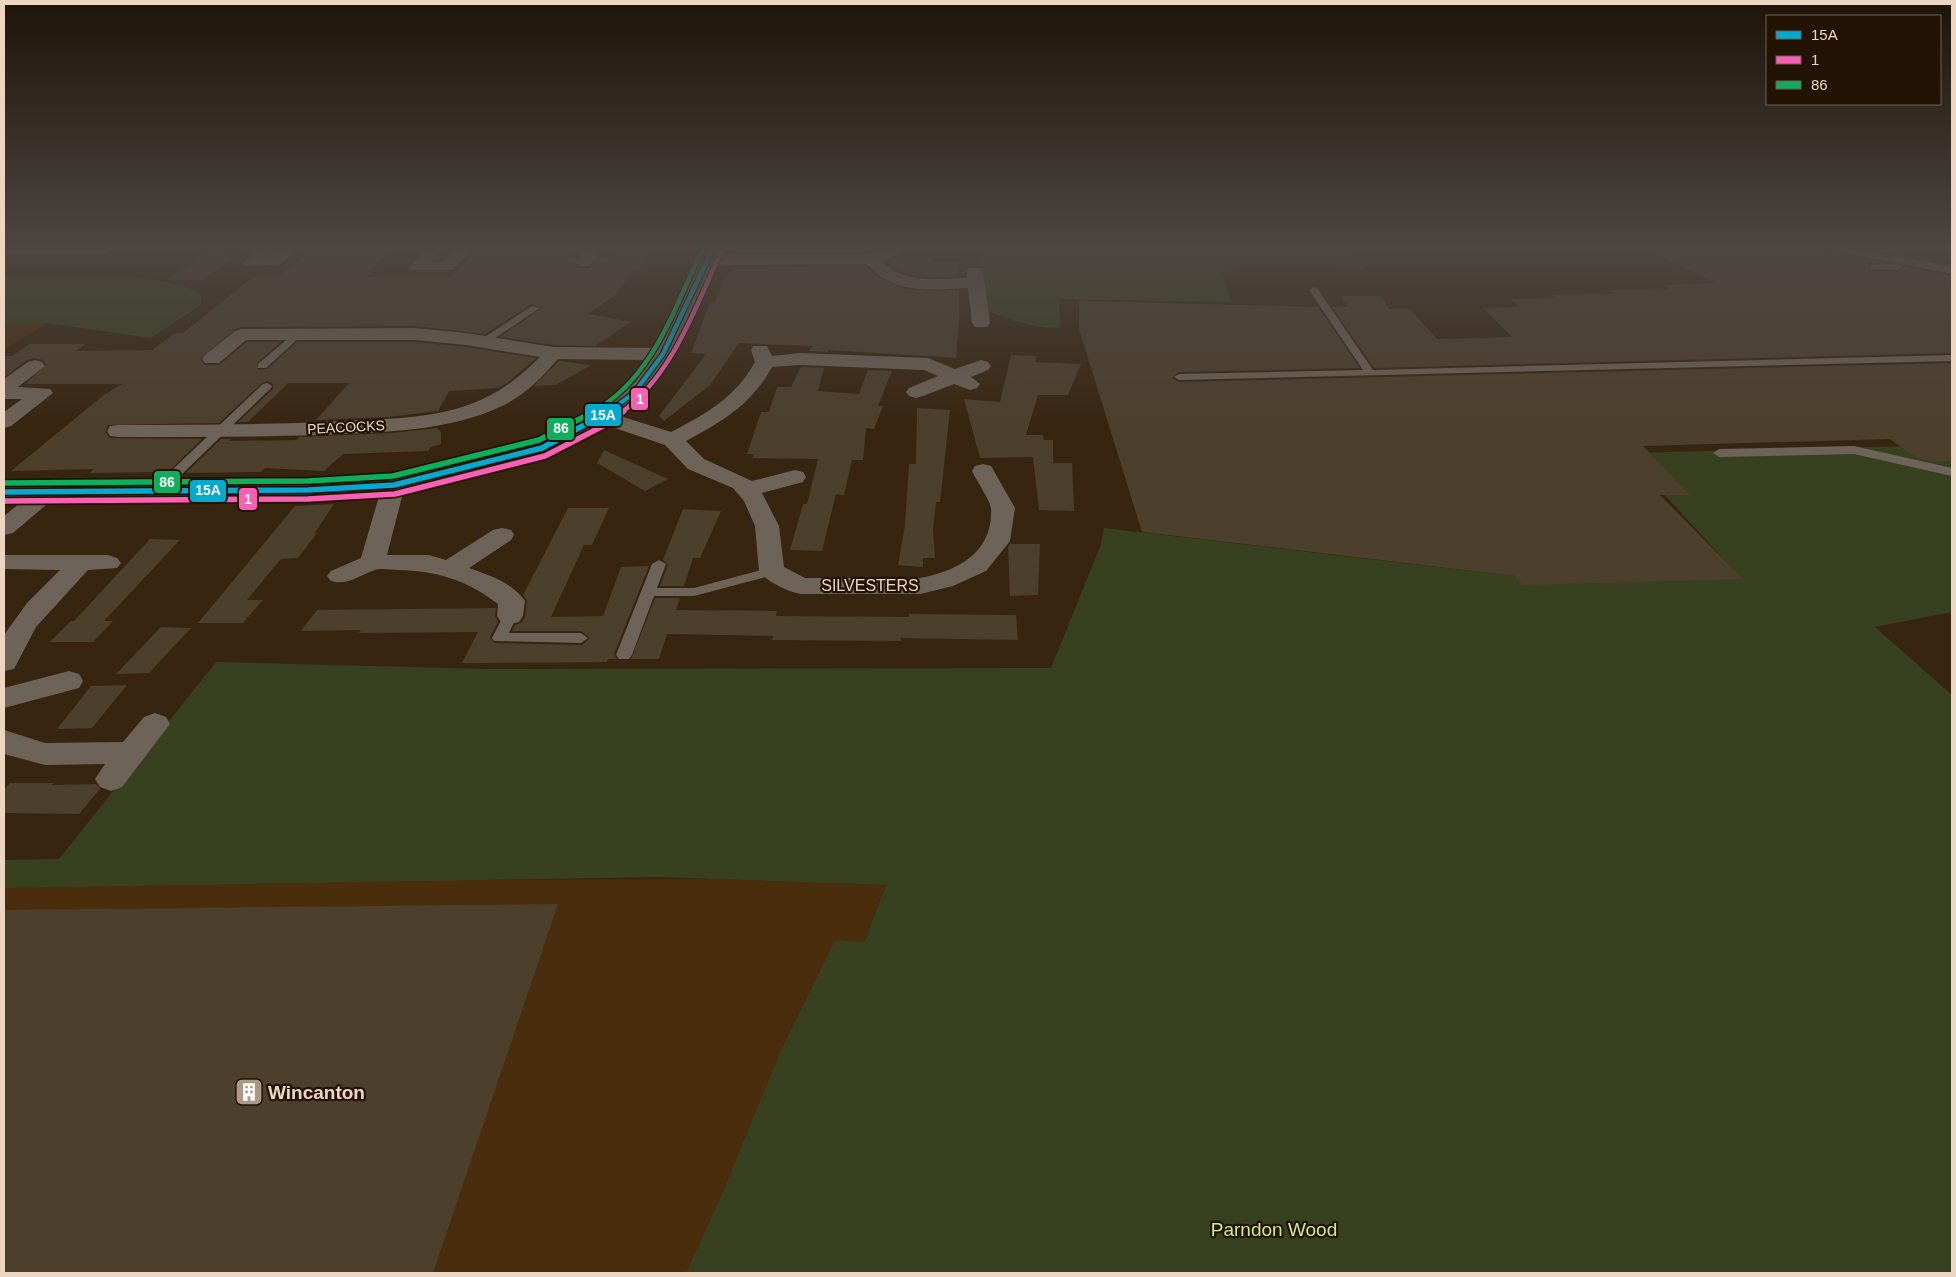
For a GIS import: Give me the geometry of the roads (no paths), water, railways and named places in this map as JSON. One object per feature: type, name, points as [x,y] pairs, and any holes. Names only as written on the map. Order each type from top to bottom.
[{"type":"street","points":[[4,492],[308,490],[394,485],[542,448],[601,417],[634,393],[663,354],[685,308]]},
{"type":"street","points":[[978,308],[981,323]]},
{"type":"street","points":[[212,359],[241,335],[297,334],[415,334],[553,353],[663,354]]},
{"type":"street","name":"PEACOCKS","points":[[118,431],[388,425],[445,418],[494,401],[528,382],[553,353]]},
{"type":"street","points":[[673,440],[712,420],[740,400],[755,382],[762,356],[928,364],[962,380]]},
{"type":"street","points":[[4,388],[35,366]]},
{"type":"street","points":[[916,392],[962,380],[981,366]]},
{"type":"street","points":[[4,393],[43,393],[4,422]]},
{"type":"street","points":[[601,417],[673,440],[696,464],[741,483],[755,499],[767,526],[772,571]]},
{"type":"street","name":"SILVESTERS","points":[[772,571],[800,586],[920,586],[944,581],[977,566],[998,542],[1003,508],[983,471]]},
{"type":"street","points":[[746,490],[795,477]]},
{"type":"street","points":[[372,562],[394,485]]},
{"type":"street","points":[[4,528],[48,491]]},
{"type":"street","points":[[449,570],[502,535]]},
{"type":"street","points":[[4,562],[108,563]]},
{"type":"street","points":[[340,576],[372,562],[429,562],[486,582],[512,602],[510,616]]},
{"type":"street","points":[[4,662],[10,645],[43,602],[81,563]]},
{"type":"street","points":[[4,698],[69,681]]},
{"type":"street","points":[[111,779],[155,724]]},
{"type":"street","points":[[4,741],[5,743],[45,754],[130,753]]},
{"type":"lane","points":[[482,342],[535,308]]},
{"type":"lane","points":[[1326,308],[1370,373]]},
{"type":"lane","points":[[262,366],[297,334]]},
{"type":"lane","points":[[1179,377],[1952,358]]},
{"type":"lane","points":[[175,474],[267,386]]},
{"type":"lane","points":[[1719,454],[1854,450],[1952,472]]},
{"type":"lane","points":[[624,655],[659,564]]},
{"type":"lane","points":[[648,592],[694,592],[772,571]]},
{"type":"lane","points":[[510,616],[498,638],[581,638]]},
{"type":"place","name":"Wincanton","points":[[249,1092]]},
{"type":"park label","name":"Parndon Wood","points":[[1274,1229]]}]
